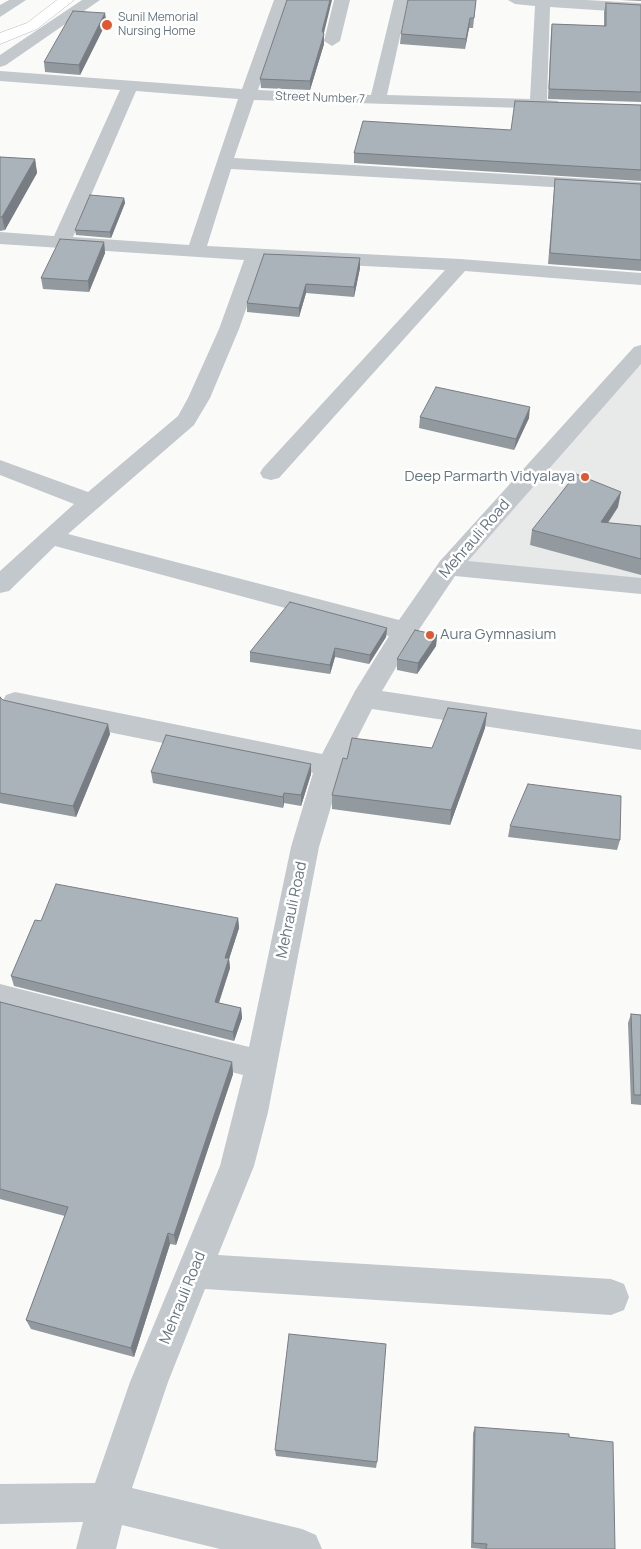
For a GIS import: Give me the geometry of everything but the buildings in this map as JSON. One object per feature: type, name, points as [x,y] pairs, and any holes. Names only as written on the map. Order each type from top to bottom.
[{"type":"main road","points":[[0,22],[36,0]]},
{"type":"main road","points":[[0,39],[32,26],[67,0]]},
{"type":"street","points":[[0,12],[19,0]]},
{"type":"street","points":[[0,62],[92,0]]},
{"type":"street","points":[[196,251],[224,163],[281,0]]},
{"type":"street","points":[[332,41],[342,0]]},
{"type":"street","points":[[378,100],[401,0]]},
{"type":"street","points":[[515,0],[597,2],[641,8]]},
{"type":"street","points":[[538,104],[543,1]]},
{"type":"street","name":"Street Number 7","points":[[0,76],[248,94],[566,106]]},
{"type":"street","points":[[60,242],[130,86]]},
{"type":"street","points":[[224,163],[641,187]]},
{"type":"street","points":[[0,238],[460,265],[641,279]]},
{"type":"street","points":[[0,586],[50,537],[186,420],[199,398],[229,329],[256,254]]},
{"type":"street","points":[[271,473],[460,265]]},
{"type":"street","name":"Mehrauli Road","points":[[96,1549],[108,1502],[149,1382],[236,1166],[252,1112],[305,847],[329,766],[364,698],[405,631],[449,567],[641,351]]},
{"type":"street","points":[[0,467],[92,502]]},
{"type":"street","points":[[50,537],[405,631]]},
{"type":"street","points":[[449,567],[641,586]]},
{"type":"street","points":[[364,698],[641,740]]},
{"type":"street","points":[[15,702],[329,766]]},
{"type":"street","points":[[0,998],[261,1065]]},
{"type":"street","points":[[194,1271],[611,1297]]},
{"type":"street","points":[[0,1504],[108,1502],[302,1549]]},
{"type":"shaded area","name":"Deep Parmarth Vidyalaya","points":[[641,352],[641,580],[449,567]]},
{"type":"place","name":"Sunil Memorial Nursing Home","points":[[107,25]]},
{"type":"place","name":"Deep Parmarth Vidyalaya","points":[[585,477]]},
{"type":"place","name":"Aura Gymnasium","points":[[430,635]]}]
